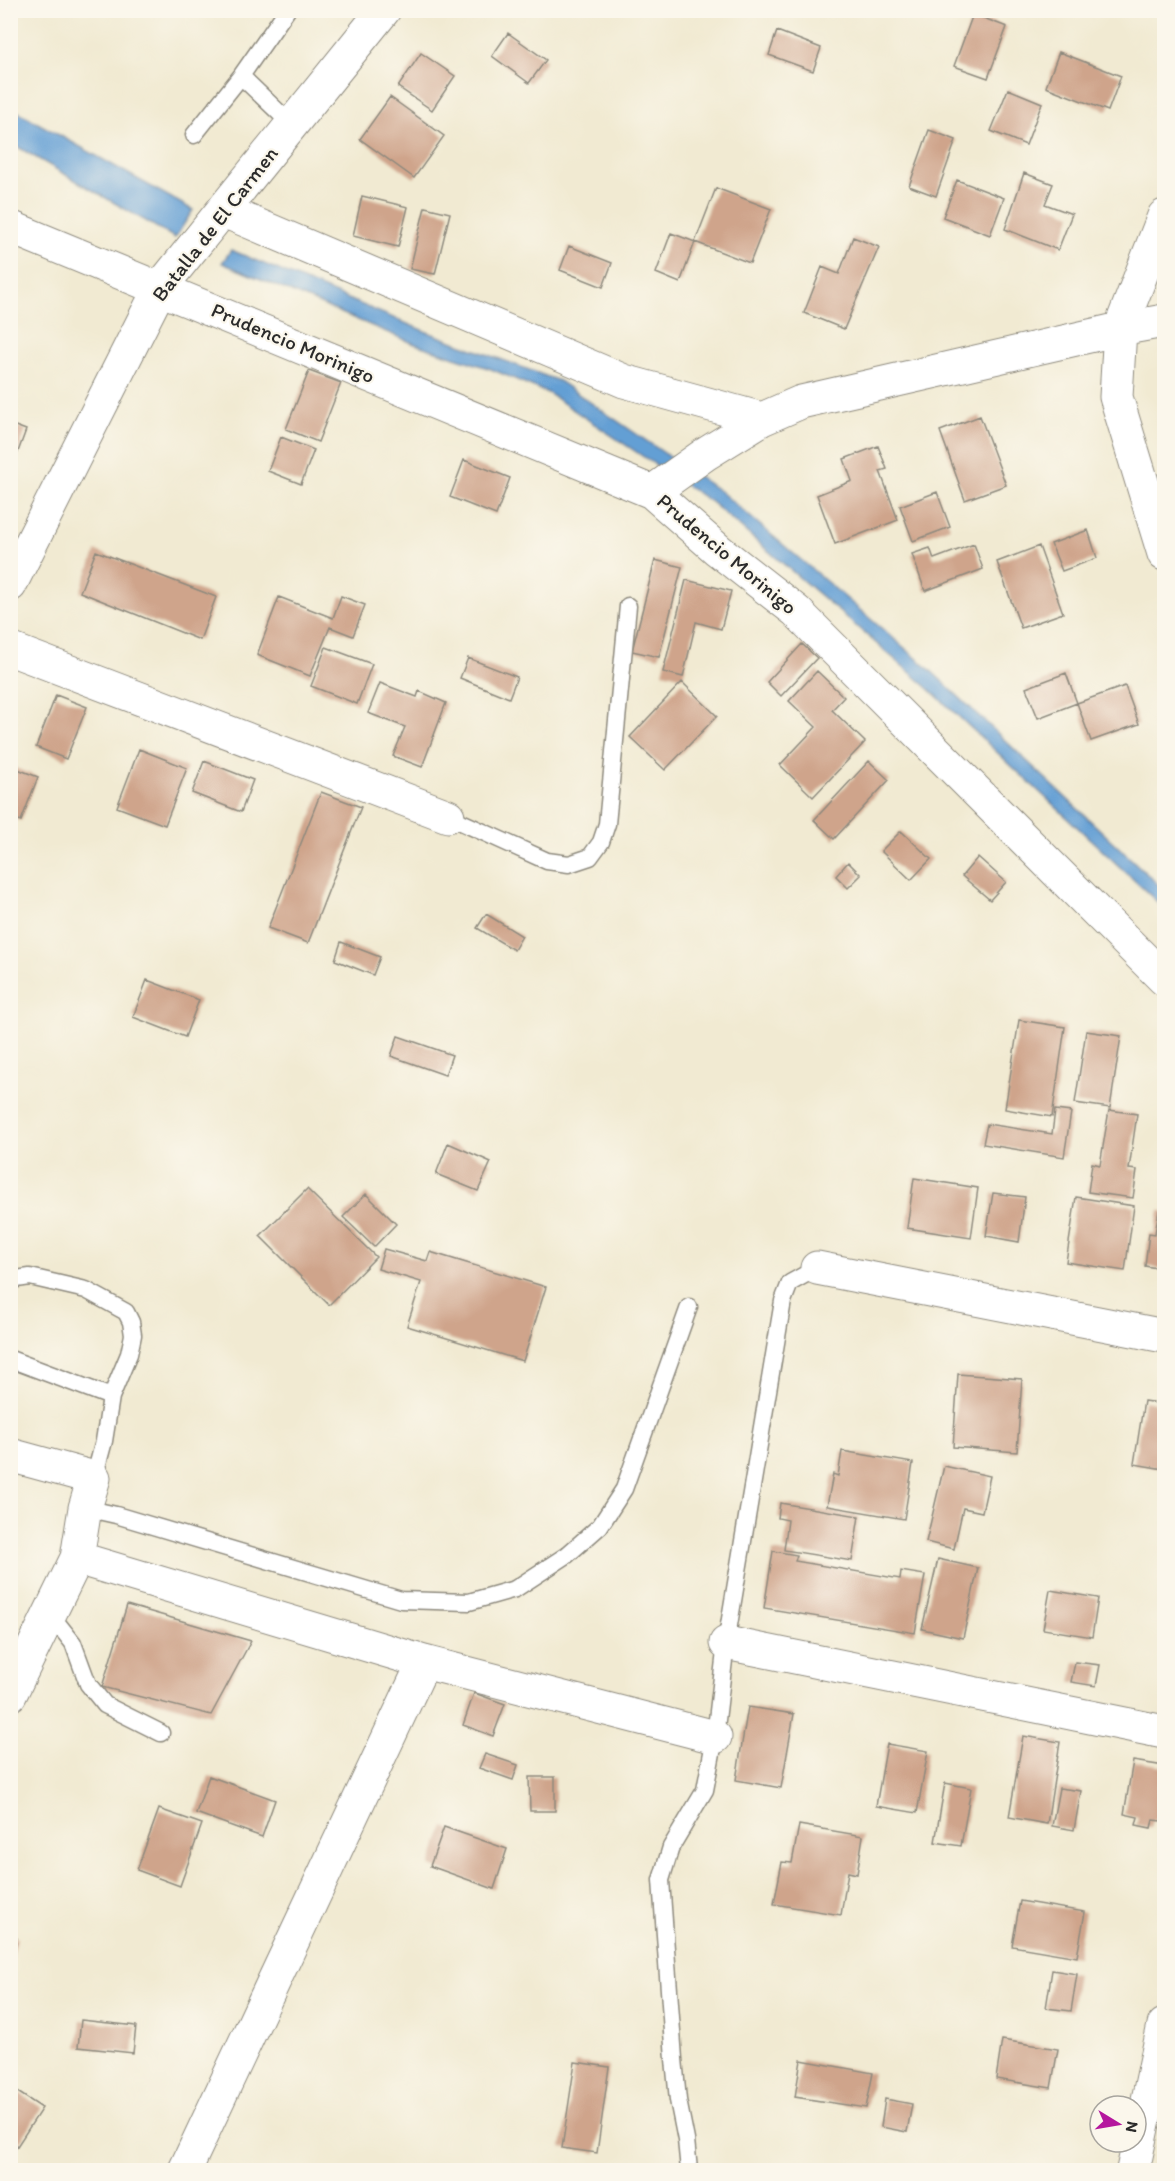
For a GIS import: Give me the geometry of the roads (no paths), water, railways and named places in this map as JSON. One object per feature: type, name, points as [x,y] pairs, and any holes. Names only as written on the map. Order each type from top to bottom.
[{"type":"street","name":"Batalla de El Carmen","points":[[10,585],[160,288],[384,10]]},
{"type":"street","points":[[224,211],[624,381],[762,419]]},
{"type":"street","points":[[1164,216],[1120,329],[1116,397],[1164,554]]},
{"type":"street","name":"Prudencio Morinigo","points":[[10,227],[661,486],[718,550],[796,610],[1164,979]]},
{"type":"street","points":[[661,486],[704,455],[762,419],[801,402],[1164,321]]},
{"type":"street","points":[[10,650],[448,816]]},
{"type":"street","points":[[817,1268],[1164,1336]]},
{"type":"street","points":[[10,1455],[90,1493],[78,1558],[10,1695]]},
{"type":"street","points":[[78,1558],[424,1662],[714,1737]]},
{"type":"street","points":[[726,1643],[1164,1732]]},
{"type":"street","points":[[184,2170],[424,1662]]},
{"type":"street","points":[[1133,2170],[1164,2025]]},
{"type":"lane","points":[[194,135],[241,76],[287,10]]},
{"type":"lane","points":[[241,76],[292,125]]},
{"type":"lane","points":[[448,816],[547,861],[569,864],[590,857],[601,842],[606,824],[628,606]]},
{"type":"lane","points":[[689,2170],[674,2060],[661,1880],[671,1847],[705,1790],[726,1643],[783,1301],[790,1283],[817,1268]]},
{"type":"lane","points":[[10,1280],[30,1277],[86,1290],[126,1312],[132,1322],[133,1335],[129,1354],[111,1397],[104,1441],[90,1493],[116,1515],[401,1600],[469,1602],[515,1589],[567,1556],[600,1526],[624,1489],[689,1307]]},
{"type":"lane","points":[[10,1359],[111,1397]]},
{"type":"lane","points":[[50,1614],[73,1643],[88,1684],[105,1705],[161,1733]]},
{"type":"water","points":[[11,108],[193,210],[175,238],[11,143]]},
{"type":"water","points":[[231,250],[422,330],[559,381],[721,492],[927,667],[1164,890],[1164,908],[926,686],[711,502],[548,393],[491,369],[415,344],[222,263]]}]
